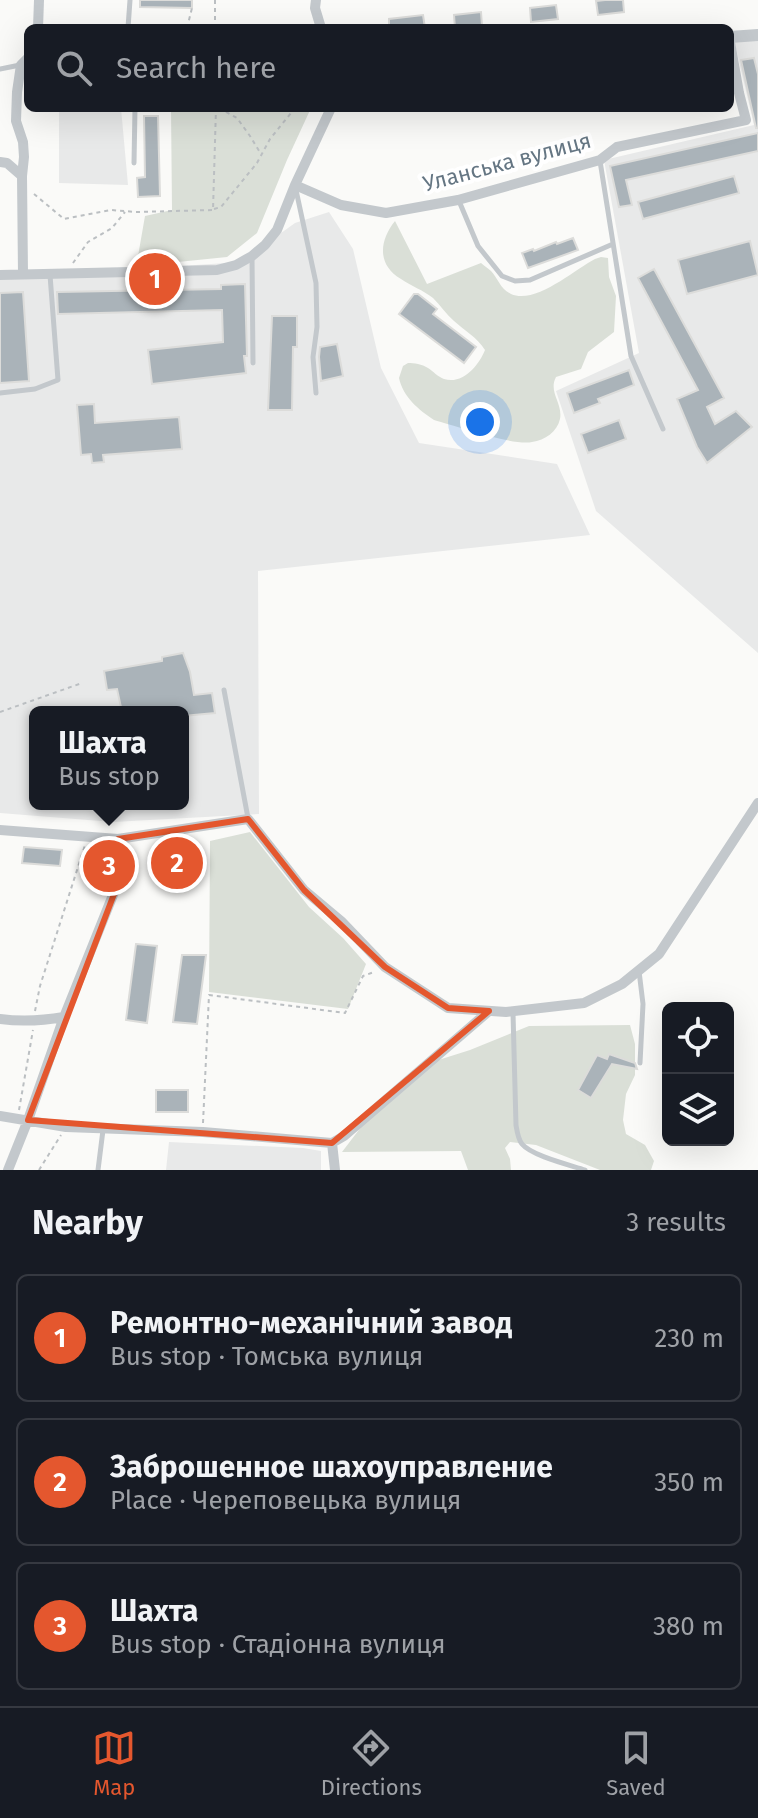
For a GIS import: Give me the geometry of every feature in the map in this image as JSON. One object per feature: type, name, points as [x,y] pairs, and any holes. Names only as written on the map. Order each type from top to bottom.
[{"type":"street","points":[[38,24],[39,0]]},
{"type":"street","points":[[316,0],[320,24]]},
{"type":"street","points":[[734,39],[758,35]]},
{"type":"street","points":[[23,274],[24,157],[16,121],[17,92],[24,61]]},
{"type":"street","name":"Уланська вулиця","points":[[295,185],[341,205],[386,213],[458,200],[600,160],[617,147],[746,120],[734,64]]},
{"type":"street","points":[[0,275],[217,270],[236,265],[265,245],[277,230],[329,112]]},
{"type":"street","points":[[0,162],[7,163],[22,179]]},
{"type":"street","points":[[0,830],[118,839],[248,819],[304,890],[341,921],[385,967],[448,1008],[513,1012],[584,1003],[622,984],[659,954],[756,811]]},
{"type":"street","points":[[8,1170],[64,1017],[127,860],[118,839]]},
{"type":"street","points":[[6,1117],[66,1127],[203,1132],[332,1143],[489,1011]]},
{"type":"street","points":[[0,1019],[20,1022],[64,1017]]},
{"type":"street","points":[[332,1143],[335,1170]]},
{"type":"lane","points":[[128,24],[130,0]]},
{"type":"lane","points":[[0,69],[24,61]]},
{"type":"lane","points":[[134,163],[135,112]]},
{"type":"lane","points":[[600,160],[631,356],[663,429]]},
{"type":"lane","points":[[295,185],[316,283],[317,327],[313,357],[316,393]]},
{"type":"lane","points":[[458,200],[478,246],[502,276],[515,281],[530,280],[613,244]]},
{"type":"lane","points":[[252,256],[253,363]]},
{"type":"lane","points":[[0,393],[35,389],[58,380],[50,274]]},
{"type":"lane","points":[[224,690],[248,819]]},
{"type":"lane","points":[[639,970],[643,1004],[640,1063]]},
{"type":"lane","points":[[513,1012],[519,1139],[524,1147],[532,1151],[585,1170]]},
{"type":"lane","points":[[98,1170],[103,1129]]},
{"type":"path","points":[[215,0],[215,24]]},
{"type":"path","points":[[188,24],[192,8]]},
{"type":"path","points":[[213,210],[217,112]]},
{"type":"path","points":[[225,112],[237,118],[261,155]]},
{"type":"path","points":[[22,179],[64,219],[111,210],[213,210],[221,207],[292,112]]},
{"type":"path","points":[[70,267],[88,242],[112,228],[126,211]]},
{"type":"path","points":[[0,712],[82,683]]},
{"type":"path","points":[[6,1117],[19,1111],[40,986],[88,837]]},
{"type":"path","points":[[203,1132],[209,995],[345,1013],[363,976],[385,967]]},
{"type":"path","points":[[39,1170],[66,1127]]},
{"type":"highlighted area","points":[[248,819],[304,890],[385,967],[448,1008],[489,1011],[332,1143],[28,1120],[127,860],[118,839]]},
{"type":"shaded area","points":[[758,38],[758,653],[596,511],[556,391],[639,353],[604,160],[754,125],[734,40]]},
{"type":"shaded area","points":[[59,112],[121,112],[128,185],[59,183]]},
{"type":"shaded area","points":[[171,112],[309,112],[257,233],[227,257],[168,263],[137,262],[145,216],[172,210]]},
{"type":"shaded area","points":[[329,212],[353,249],[381,368],[419,443],[557,464],[590,535],[258,571],[259,814],[113,822],[0,813],[0,278],[241,262],[295,223]]},
{"type":"shaded area","points":[[395,221],[427,284],[481,263],[507,292],[531,295],[554,285],[595,259],[608,258],[609,277],[616,296],[614,332],[588,352],[581,369],[556,377],[554,388],[560,419],[550,435],[537,441],[523,442],[484,435],[434,420],[408,397],[399,378],[403,366],[418,364],[444,379],[458,379],[479,362],[485,350],[433,298],[401,279],[388,267],[384,260],[384,244]]},
{"type":"shaded area","points":[[250,832],[309,907],[366,964],[348,1009],[209,992],[210,841]]},
{"type":"shaded area","points":[[630,1025],[635,1044],[635,1075],[626,1094],[623,1120],[626,1134],[645,1145],[654,1161],[651,1170],[600,1170],[536,1145],[510,1142],[505,1148],[511,1170],[468,1170],[461,1151],[342,1152],[384,1097],[429,1063],[529,1026]]},
{"type":"shaded area","points":[[169,1142],[321,1151],[321,1170],[166,1170]]},
{"type":"building","points":[[140,0],[192,0],[192,8],[140,7]]},
{"type":"building","points":[[623,0],[624,12],[598,15],[596,1]]},
{"type":"building","points":[[556,5],[558,19],[531,22],[530,8]]},
{"type":"building","points":[[481,12],[482,24],[455,24],[454,15]]},
{"type":"building","points":[[423,15],[424,24],[389,24],[389,19]]},
{"type":"building","points":[[754,58],[758,74],[758,128],[741,60]]},
{"type":"building","points":[[144,116],[158,116],[160,196],[138,197],[137,178],[145,177]]},
{"type":"building","points":[[758,133],[758,151],[626,180],[632,205],[619,207],[610,166]]},
{"type":"building","points":[[734,176],[739,193],[643,219],[638,202]]},
{"type":"building","points":[[573,238],[578,250],[528,268],[522,253]]},
{"type":"building","points":[[750,241],[758,275],[687,294],[678,260]]},
{"type":"building","points":[[654,269],[724,398],[707,407],[715,424],[736,411],[752,427],[707,463],[677,399],[698,390],[638,278]]},
{"type":"building","points":[[245,284],[246,373],[152,384],[148,350],[223,342],[222,310],[58,314],[57,292],[221,289],[221,285]]},
{"type":"building","points":[[23,292],[29,381],[0,383],[0,293]]},
{"type":"building","points":[[414,294],[437,309],[433,314],[476,347],[464,363],[399,314]]},
{"type":"building","points":[[272,316],[297,316],[292,410],[268,410]]},
{"type":"building","points":[[337,344],[343,376],[321,381],[320,347]]},
{"type":"building","points":[[629,370],[634,385],[598,399],[600,403],[574,413],[567,393]]},
{"type":"building","points":[[94,404],[95,423],[179,417],[182,449],[103,455],[104,462],[92,463],[91,454],[81,455],[77,405]]},
{"type":"building","points":[[619,420],[626,439],[588,453],[581,434]]},
{"type":"building","points":[[183,653],[194,695],[212,693],[215,713],[189,715],[189,706],[121,706],[117,689],[107,690],[104,671],[162,661],[162,657]]},
{"type":"building","points":[[24,847],[62,850],[60,866],[22,863]]},
{"type":"building","points":[[201,849],[204,870],[153,876],[151,855]]},
{"type":"building","points":[[136,944],[157,946],[147,1023],[126,1020]]},
{"type":"building","points":[[182,955],[206,955],[197,1024],[173,1022]]},
{"type":"building","points":[[609,1054],[635,1063],[637,1069],[612,1064],[591,1098],[578,1090],[597,1055],[607,1059]]},
{"type":"building","points":[[156,1090],[188,1090],[188,1112],[156,1112]]},
{"type":"place","name":"Ремонтно-механічний завод","points":[[155,279]]},
{"type":"place","name":"Заброшенное шахоуправление","points":[[177,863]]},
{"type":"place","name":"Шахта","points":[[109,866]]}]
